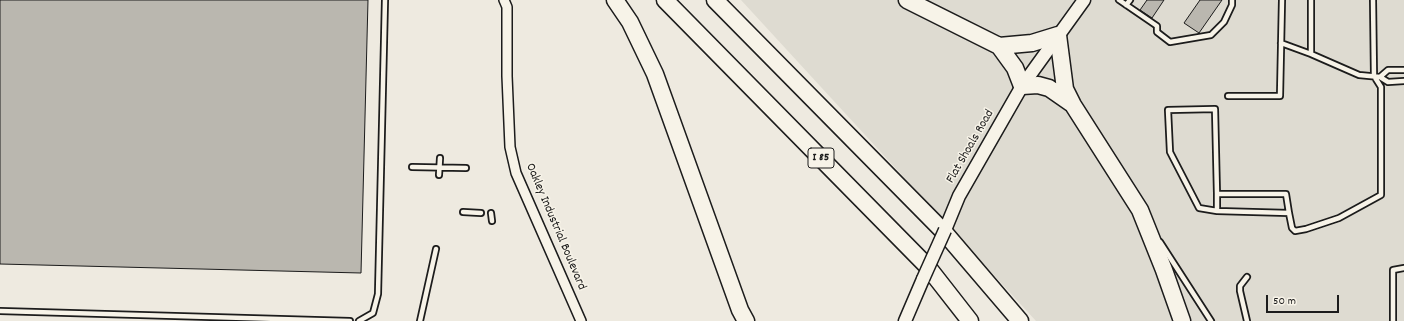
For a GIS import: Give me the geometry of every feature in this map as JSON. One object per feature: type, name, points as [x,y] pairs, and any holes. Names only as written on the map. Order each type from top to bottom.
[{"type":"highway","points":[[615,0],[630,22],[654,74],[740,310],[746,321]]},
{"type":"highway","name":"I 85","points":[[665,0],[927,266],[970,321]]},
{"type":"highway","name":"I 85","points":[[715,0],[944,232],[1020,321]]},
{"type":"highway","points":[[907,0],[999,46],[1015,68],[1022,86],[1038,85],[1049,88],[1073,105]]},
{"type":"highway","points":[[999,46],[1032,43],[1058,35],[1065,89],[1073,105],[1140,210],[1164,270],[1182,321]]},
{"type":"street","name":"Oakley Industrial Boulevard","points":[[504,0],[507,7],[506,76],[510,147],[516,173],[581,321]]},
{"type":"street","name":"Flat Shoals Road","points":[[904,321],[959,196],[1022,86],[1084,0]]},
{"type":"lane","points":[[359,321],[373,313],[378,294],[384,0]]},
{"type":"lane","points":[[1119,0],[1157,26],[1157,32],[1170,42],[1211,35],[1224,22],[1232,5],[1232,0]]},
{"type":"lane","points":[[1126,5],[1130,0]]},
{"type":"lane","points":[[1228,96],[1280,96],[1282,0]]},
{"type":"lane","points":[[1311,0],[1311,54]]},
{"type":"lane","points":[[1217,194],[1286,194],[1292,228],[1295,230],[1306,229],[1339,218],[1381,195],[1381,87],[1374,76],[1373,0]]},
{"type":"lane","points":[[1281,43],[1311,54],[1359,75],[1380,77],[1388,82],[1404,81]]},
{"type":"lane","points":[[1380,77],[1388,70],[1404,70]]},
{"type":"lane","points":[[1217,211],[1215,109],[1168,110],[1170,152],[1199,208],[1217,211],[1289,213]]},
{"type":"lane","points":[[439,175],[440,158]]},
{"type":"lane","points":[[412,167],[466,168]]},
{"type":"lane","points":[[1140,210],[1211,321]]},
{"type":"lane","points":[[463,212],[481,213]]},
{"type":"lane","points":[[491,214],[492,221]]},
{"type":"lane","points":[[420,321],[436,250]]},
{"type":"lane","points":[[1393,321],[1393,270],[1404,268]]},
{"type":"lane","points":[[1247,277],[1240,286],[1247,321]]},
{"type":"lane","points":[[0,311],[350,321]]},
{"type":"shaded area","points":[[741,0],[1404,0],[1404,321],[1036,321]]},
{"type":"building","points":[[0,0],[368,0],[361,273],[0,264]]},
{"type":"building","points":[[1147,0],[1164,0],[1152,18],[1140,10]]},
{"type":"building","points":[[1200,0],[1222,0],[1199,33],[1184,23]]}]
